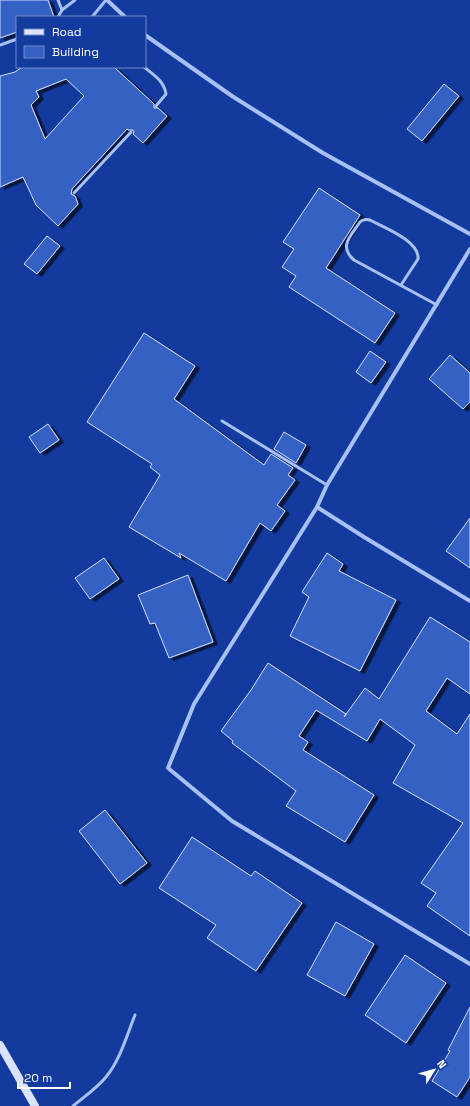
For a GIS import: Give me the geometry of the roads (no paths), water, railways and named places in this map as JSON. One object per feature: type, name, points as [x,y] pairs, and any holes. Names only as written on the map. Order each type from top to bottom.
[{"type":"street","points":[[106,0],[124,16]]},
{"type":"street","points":[[146,36],[232,96],[323,153],[470,234]]},
{"type":"street","points":[[470,249],[327,485],[317,507],[194,704],[168,768],[232,821],[470,964]]},
{"type":"street","points":[[317,507],[470,601]]},
{"type":"street","points":[[0,1045],[35,1106]]},
{"type":"lane","points":[[58,0],[62,10]]},
{"type":"lane","points":[[59,16],[62,10],[75,0]]},
{"type":"lane","points":[[93,16],[106,0]]},
{"type":"lane","points":[[0,45],[16,39]]},
{"type":"lane","points":[[145,68],[160,80],[166,89],[166,94],[156,106]]},
{"type":"lane","points":[[74,193],[131,132]]},
{"type":"lane","points":[[401,285],[418,259],[416,249],[411,242],[370,220],[362,220],[346,244],[346,251],[348,255],[354,260],[437,305]]},
{"type":"lane","points":[[222,420],[327,485]]},
{"type":"lane","points":[[73,1106],[96,1087],[111,1071],[135,1015]]}]
